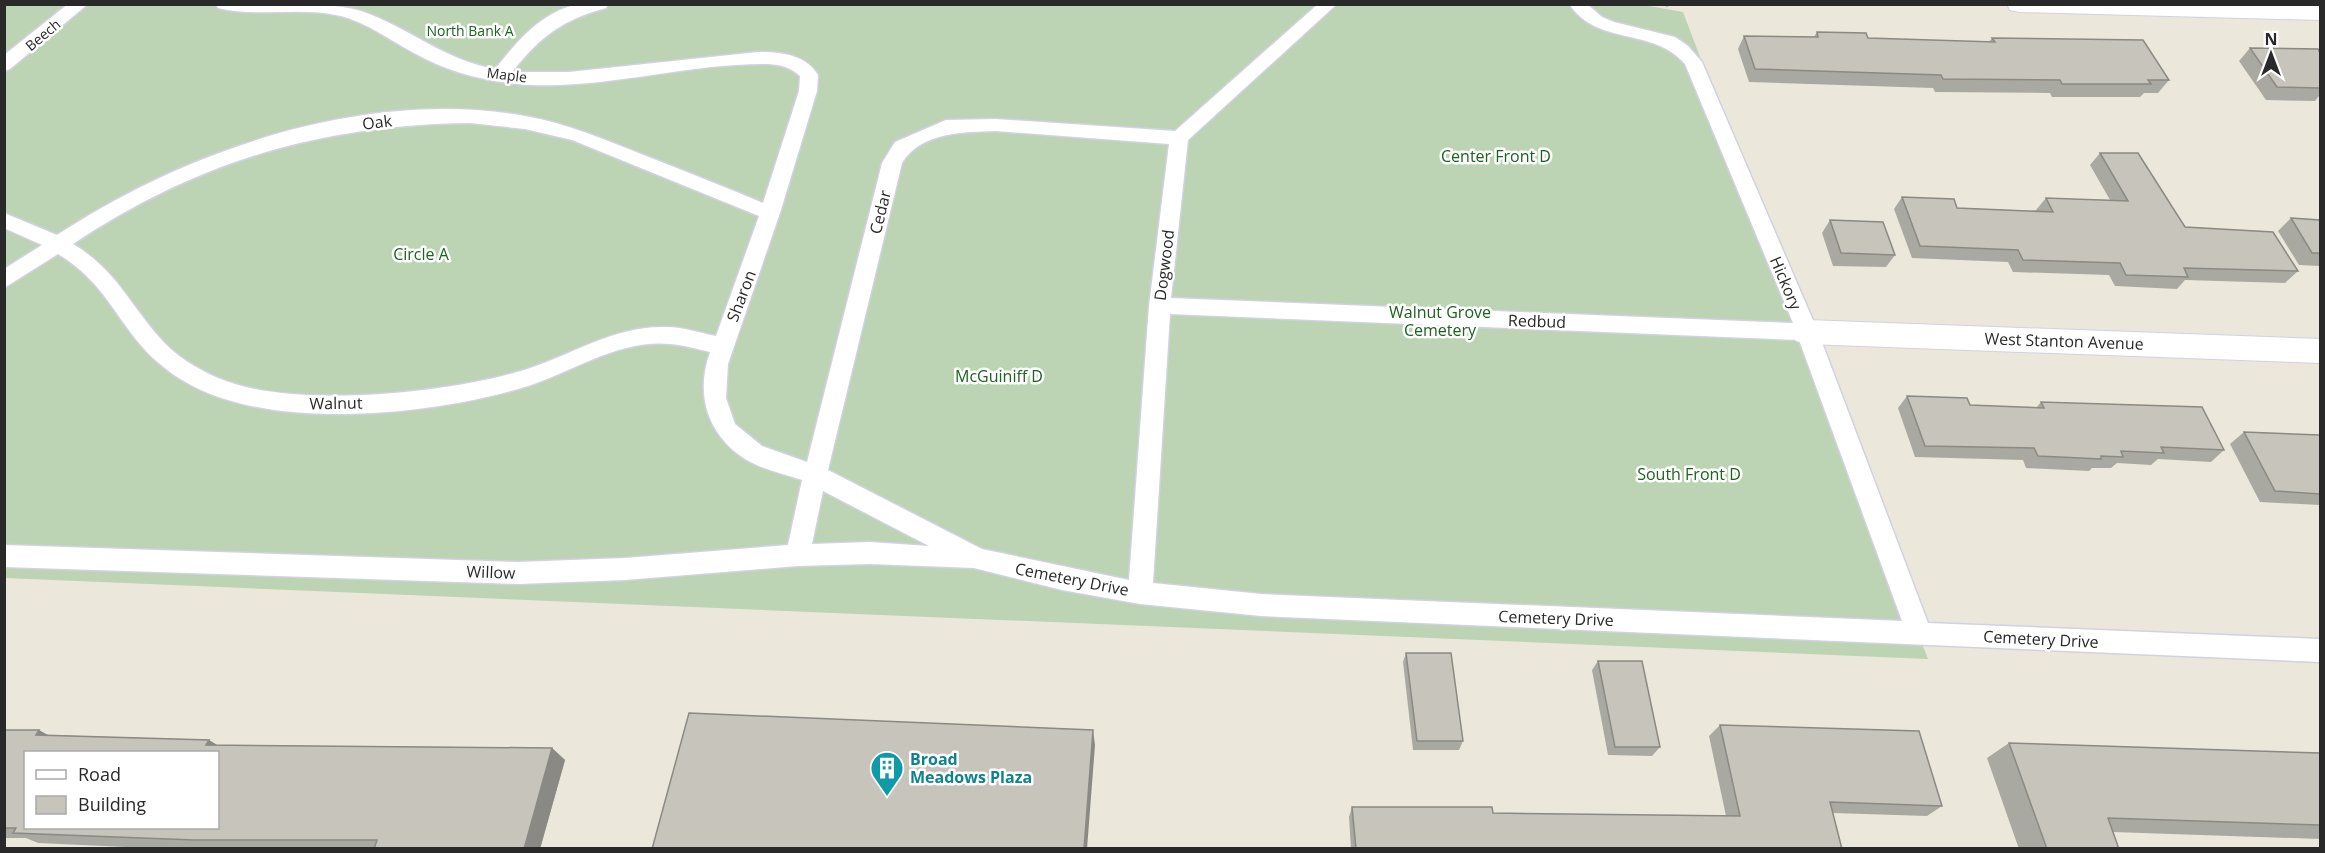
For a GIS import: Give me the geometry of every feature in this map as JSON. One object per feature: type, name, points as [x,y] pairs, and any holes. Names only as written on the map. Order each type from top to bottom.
[{"type":"street","points":[[2019,4],[2320,12]]},
{"type":"street","name":"West Stanton Avenue","points":[[1807,332],[2320,351]]},
{"type":"lane","name":"Beech","points":[[4,65],[80,4]]},
{"type":"lane","name":"Maple","points":[[224,4],[252,8],[339,10],[370,19],[422,50],[461,68],[500,76],[541,80],[585,77],[747,59],[780,59],[802,66]]},
{"type":"lane","points":[[500,76],[542,26],[580,9],[600,4]]},
{"type":"lane","points":[[1179,138],[1329,4]]},
{"type":"lane","name":"Hickory","points":[[1576,4],[1587,18],[1609,28],[1671,42],[1693,62],[1807,332],[1918,633]]},
{"type":"lane","name":"Sharon","points":[[802,66],[809,75],[808,91],[770,213],[722,346],[717,364],[715,398],[725,429],[754,453],[815,475]]},
{"type":"lane","name":"Oak","points":[[4,280],[140,194],[187,171],[238,152],[342,126],[404,119],[483,117],[578,135],[770,213]]},
{"type":"lane","name":"Cedar","points":[[798,555],[815,475],[892,163],[902,147],[946,126],[996,125],[1179,138]]},
{"type":"lane","name":"Dogwood","points":[[1140,593],[1160,306],[1179,138]]},
{"type":"lane","name":"Walnut","points":[[4,220],[81,258],[105,280],[159,351],[192,374],[223,389],[262,400],[309,404],[405,401],[467,393],[526,378],[639,337],[669,335],[722,346]]},
{"type":"lane","name":"Redbud","points":[[1160,306],[1807,332]]},
{"type":"lane","name":"Cemetery Drive","points":[[815,475],[977,560],[1140,593],[1296,607],[2320,651]]},
{"type":"lane","name":"Willow","points":[[4,556],[518,573],[625,569],[798,555],[870,553],[977,560]]},
{"type":"green space","name":"Walnut Grove Cemetery","points":[[1638,4],[1683,12],[1928,659],[5,578],[5,5]]},
{"type":"building","points":[[1817,32],[1866,33],[1868,38],[1995,42],[1992,38],[2143,40],[2169,80],[2148,80],[2151,84],[2062,84],[2060,80],[1943,79],[1941,75],[1755,69],[1744,36],[1818,37]]},
{"type":"building","points":[[2250,48],[2318,49],[2320,88],[2277,87]]},
{"type":"building","points":[[2100,153],[2138,153],[2185,227],[2273,232],[2298,271],[2184,268],[2188,277],[2126,275],[2120,263],[2023,260],[2018,250],[1920,246],[1902,197],[1954,199],[1957,208],[2053,212],[2046,198],[2128,201]]},
{"type":"building","points":[[2291,218],[2320,220],[2320,253],[2312,253]]},
{"type":"building","points":[[1830,220],[1883,222],[1895,255],[1841,253]]},
{"type":"building","points":[[1907,396],[1967,398],[1970,405],[2044,408],[2041,402],[2202,407],[2224,450],[2161,447],[2164,453],[2121,451],[2123,457],[2101,456],[2101,459],[2038,456],[2034,448],[1925,446]]},
{"type":"building","points":[[2244,432],[2320,435],[2320,494],[2275,491]]},
{"type":"building","points":[[1406,653],[1451,653],[1463,741],[1417,741]]},
{"type":"building","points":[[1598,661],[1642,661],[1660,747],[1615,747]]},
{"type":"building","name":"Broad Meadows Plaza","points":[[689,713],[1093,730],[1084,849],[652,849]]},
{"type":"building","points":[[1720,725],[1919,731],[1942,806],[1830,802],[1842,849],[1356,849],[1352,807],[1492,807],[1493,813],[1740,816]]},
{"type":"building","points":[[4,730],[39,730],[36,735],[209,740],[206,745],[552,748],[524,849],[374,849],[377,840],[194,840],[13,833],[16,828],[4,828]]},
{"type":"building","points":[[2009,743],[2320,753],[2320,825],[2108,818],[2119,849],[2047,849]]},
{"type":"place","name":"Broad Meadows Plaza","points":[[887,797]]},
{"type":"park label","name":"North Bank A","points":[[470,31]]},
{"type":"park label","name":"Center Front D","points":[[1496,156]]},
{"type":"park label","name":"Circle A","points":[[421,254]]},
{"type":"park label","name":"McGuiniff D","points":[[999,376]]},
{"type":"park label","name":"South Front D","points":[[1689,474]]}]
